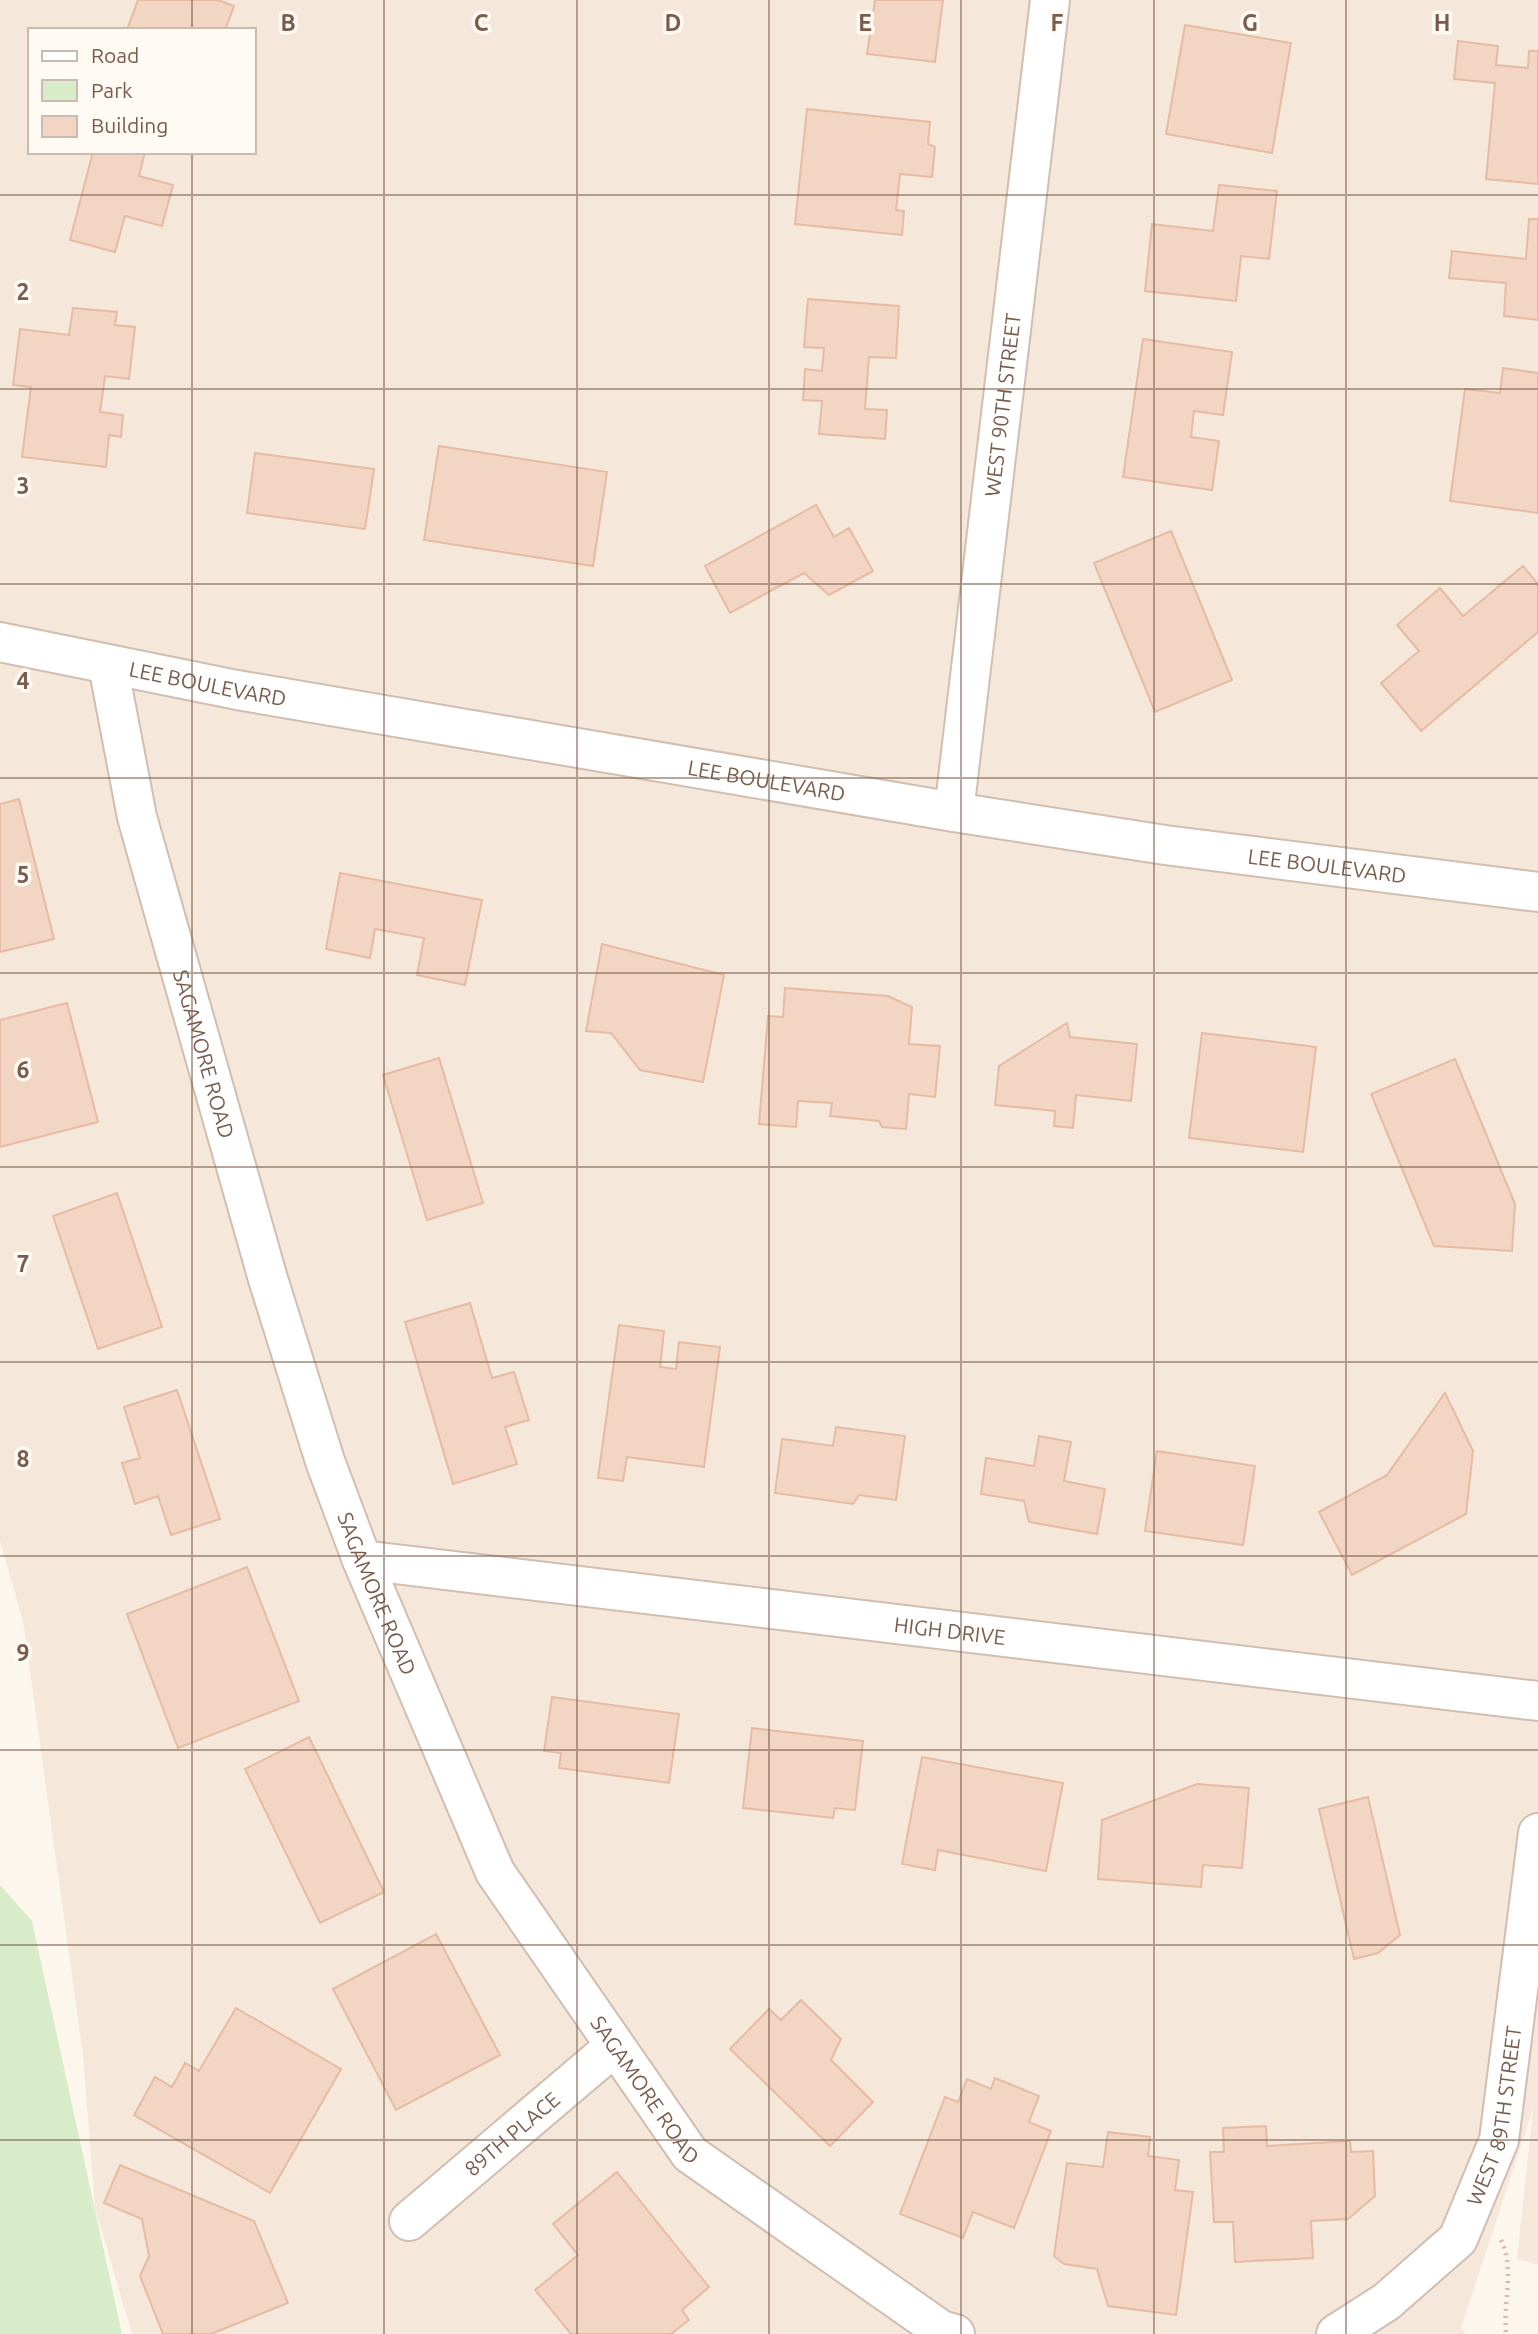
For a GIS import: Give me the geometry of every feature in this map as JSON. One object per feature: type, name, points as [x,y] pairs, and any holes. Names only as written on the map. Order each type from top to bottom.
[{"type":"street","name":"WEST 90TH STREET","points":[[954,812],[1050,0]]},
{"type":"street","name":"LEE BOULEVARD","points":[[0,642],[108,665],[954,812],[1165,845],[1538,892]]},
{"type":"street","name":"SAGAMORE ROAD","points":[[108,665],[137,817],[268,1279],[325,1461],[362,1560],[495,1872],[690,2154],[903,2320],[955,2334]]},
{"type":"street","name":"HIGH DRIVE","points":[[362,1560],[1538,1701]]},
{"type":"street","name":"WEST 89TH STREET","points":[[1336,2334],[1386,2302],[1458,2239],[1499,2140],[1532,1939],[1538,1833]]},
{"type":"street","name":"89TH PLACE","points":[[409,2221],[615,2046]]},
{"type":"path","points":[[1497,2232],[1507,2255],[1505,2319],[1506,2332],[1509,2334]]},
{"type":"shaded area","points":[[0,0],[1538,0],[1538,2265],[1517,2259],[1533,2109],[1461,2328],[1466,2334],[132,2334],[95,2208],[83,2056],[23,1621],[0,1541]]},
{"type":"green space","points":[[0,1885],[32,1921],[122,2334],[0,2334]]},
{"type":"building","points":[[138,0],[218,0],[234,6],[226,28],[128,28]]},
{"type":"building","points":[[875,0],[943,0],[935,62],[867,54]]},
{"type":"building","points":[[1185,25],[1291,43],[1272,153],[1166,134]]},
{"type":"building","points":[[1458,41],[1498,46],[1496,65],[1528,68],[1529,51],[1538,51],[1538,184],[1486,179],[1495,83],[1454,79]]},
{"type":"building","points":[[807,109],[930,122],[928,144],[935,147],[932,177],[900,174],[896,210],[904,211],[902,235],[795,224]]},
{"type":"building","points":[[92,154],[144,154],[139,176],[173,185],[162,226],[125,216],[115,252],[70,240]]},
{"type":"building","points":[[1219,185],[1277,191],[1269,259],[1241,256],[1236,301],[1145,291],[1152,224],[1213,231]]},
{"type":"building","points":[[1529,219],[1538,219],[1538,320],[1504,316],[1506,283],[1449,278],[1452,251],[1526,259]]},
{"type":"building","points":[[808,299],[899,306],[896,358],[869,357],[865,409],[887,410],[885,439],[819,434],[822,401],[803,400],[805,369],[822,371],[824,348],[804,347]]},
{"type":"building","points":[[73,308],[117,312],[115,325],[135,327],[129,379],[105,376],[100,412],[123,415],[121,437],[109,435],[106,467],[22,457],[31,387],[13,385],[20,329],[69,335]]},
{"type":"building","points":[[1143,339],[1232,352],[1223,415],[1194,411],[1191,437],[1219,441],[1212,490],[1123,477]]},
{"type":"building","points":[[1503,368],[1538,373],[1538,513],[1450,501],[1465,389],[1500,393]]},
{"type":"building","points":[[439,446],[607,472],[593,566],[424,540]]},
{"type":"building","points":[[255,453],[374,469],[365,529],[247,513]]},
{"type":"building","points":[[816,505],[834,537],[849,528],[873,571],[829,595],[804,573],[730,613],[705,566]]},
{"type":"building","points":[[1171,531],[1232,680],[1155,712],[1094,563]]},
{"type":"building","points":[[1523,566],[1538,584],[1538,632],[1421,731],[1381,683],[1419,651],[1397,625],[1440,588],[1463,616]]},
{"type":"building","points":[[19,799],[54,939],[0,952],[0,804]]},
{"type":"building","points":[[340,873],[482,900],[465,985],[417,975],[424,938],[375,929],[370,958],[326,949]]},
{"type":"building","points":[[602,944],[724,975],[703,1082],[640,1070],[611,1033],[586,1031]]},
{"type":"building","points":[[785,988],[888,996],[912,1007],[909,1044],[940,1046],[935,1097],[909,1094],[906,1129],[882,1127],[879,1121],[830,1116],[832,1103],[798,1101],[796,1127],[759,1124],[768,1016],[783,1017]]},
{"type":"building","points":[[67,1003],[98,1122],[0,1147],[0,1020]]},
{"type":"building","points":[[1067,1023],[1070,1037],[1137,1044],[1131,1101],[1076,1095],[1073,1128],[1054,1126],[1055,1111],[995,1105],[999,1066]]},
{"type":"building","points":[[1202,1033],[1316,1047],[1303,1152],[1189,1138]]},
{"type":"building","points":[[439,1058],[483,1203],[427,1220],[383,1075]]},
{"type":"building","points":[[1455,1059],[1515,1204],[1512,1251],[1434,1246],[1371,1094]]},
{"type":"building","points":[[117,1193],[162,1327],[98,1349],[53,1216]]},
{"type":"building","points":[[470,1303],[492,1378],[514,1372],[529,1420],[505,1427],[517,1464],[453,1484],[405,1322]]},
{"type":"building","points":[[619,1325],[664,1331],[660,1367],[676,1369],[679,1342],[720,1347],[704,1467],[627,1457],[623,1481],[598,1478]]},
{"type":"building","points":[[177,1390],[220,1519],[171,1535],[158,1496],[135,1504],[122,1463],[140,1458],[124,1407]]},
{"type":"building","points":[[1445,1393],[1473,1451],[1466,1514],[1352,1575],[1319,1512],[1387,1475]]},
{"type":"building","points":[[836,1427],[905,1436],[896,1500],[859,1495],[853,1504],[775,1493],[782,1439],[833,1446]]},
{"type":"building","points":[[1039,1436],[1071,1442],[1064,1481],[1105,1489],[1097,1534],[1029,1522],[1024,1501],[981,1494],[986,1458],[1034,1466]]},
{"type":"building","points":[[1157,1451],[1255,1466],[1243,1545],[1145,1531]]},
{"type":"building","points":[[247,1567],[299,1701],[178,1748],[127,1614]]},
{"type":"building","points":[[552,1697],[679,1714],[669,1783],[559,1768],[561,1753],[544,1751]]},
{"type":"building","points":[[752,1728],[863,1741],[855,1810],[835,1808],[833,1818],[743,1808]]},
{"type":"building","points":[[309,1737],[384,1892],[320,1923],[245,1769]]},
{"type":"building","points":[[922,1757],[1063,1783],[1046,1871],[938,1850],[935,1870],[902,1864]]},
{"type":"building","points":[[1197,1784],[1249,1788],[1242,1868],[1203,1865],[1201,1887],[1098,1879],[1102,1820]]},
{"type":"building","points":[[1368,1797],[1400,1935],[1378,1953],[1354,1959],[1319,1809]]},
{"type":"building","points":[[436,1934],[500,2055],[396,2110],[333,1989]]},
{"type":"building","points":[[801,2000],[841,2039],[831,2060],[873,2102],[830,2146],[730,2049],[769,2009],[781,2020]]},
{"type":"building","points":[[236,2008],[341,2069],[270,2193],[134,2115],[155,2077],[172,2087],[185,2063],[199,2071]]},
{"type":"building","points":[[995,2078],[1039,2096],[1029,2122],[1051,2131],[1014,2228],[973,2212],[963,2238],[900,2214],[945,2097],[958,2102],[967,2079],[991,2089]]},
{"type":"building","points":[[1266,2126],[1267,2146],[1350,2141],[1351,2152],[1373,2151],[1375,2196],[1348,2219],[1311,2221],[1313,2258],[1235,2262],[1233,2222],[1214,2222],[1210,2152],[1224,2152],[1223,2128]]},
{"type":"building","points":[[1108,2132],[1150,2137],[1148,2156],[1179,2160],[1175,2190],[1193,2192],[1176,2315],[1108,2306],[1097,2269],[1064,2264],[1054,2256],[1067,2163],[1103,2167]]},
{"type":"building","points":[[120,2165],[254,2221],[288,2303],[211,2334],[163,2334],[140,2276],[149,2256],[142,2219],[104,2203]]},
{"type":"building","points":[[617,2172],[709,2287],[682,2310],[689,2320],[671,2334],[571,2334],[535,2290],[578,2255],[553,2224]]}]
